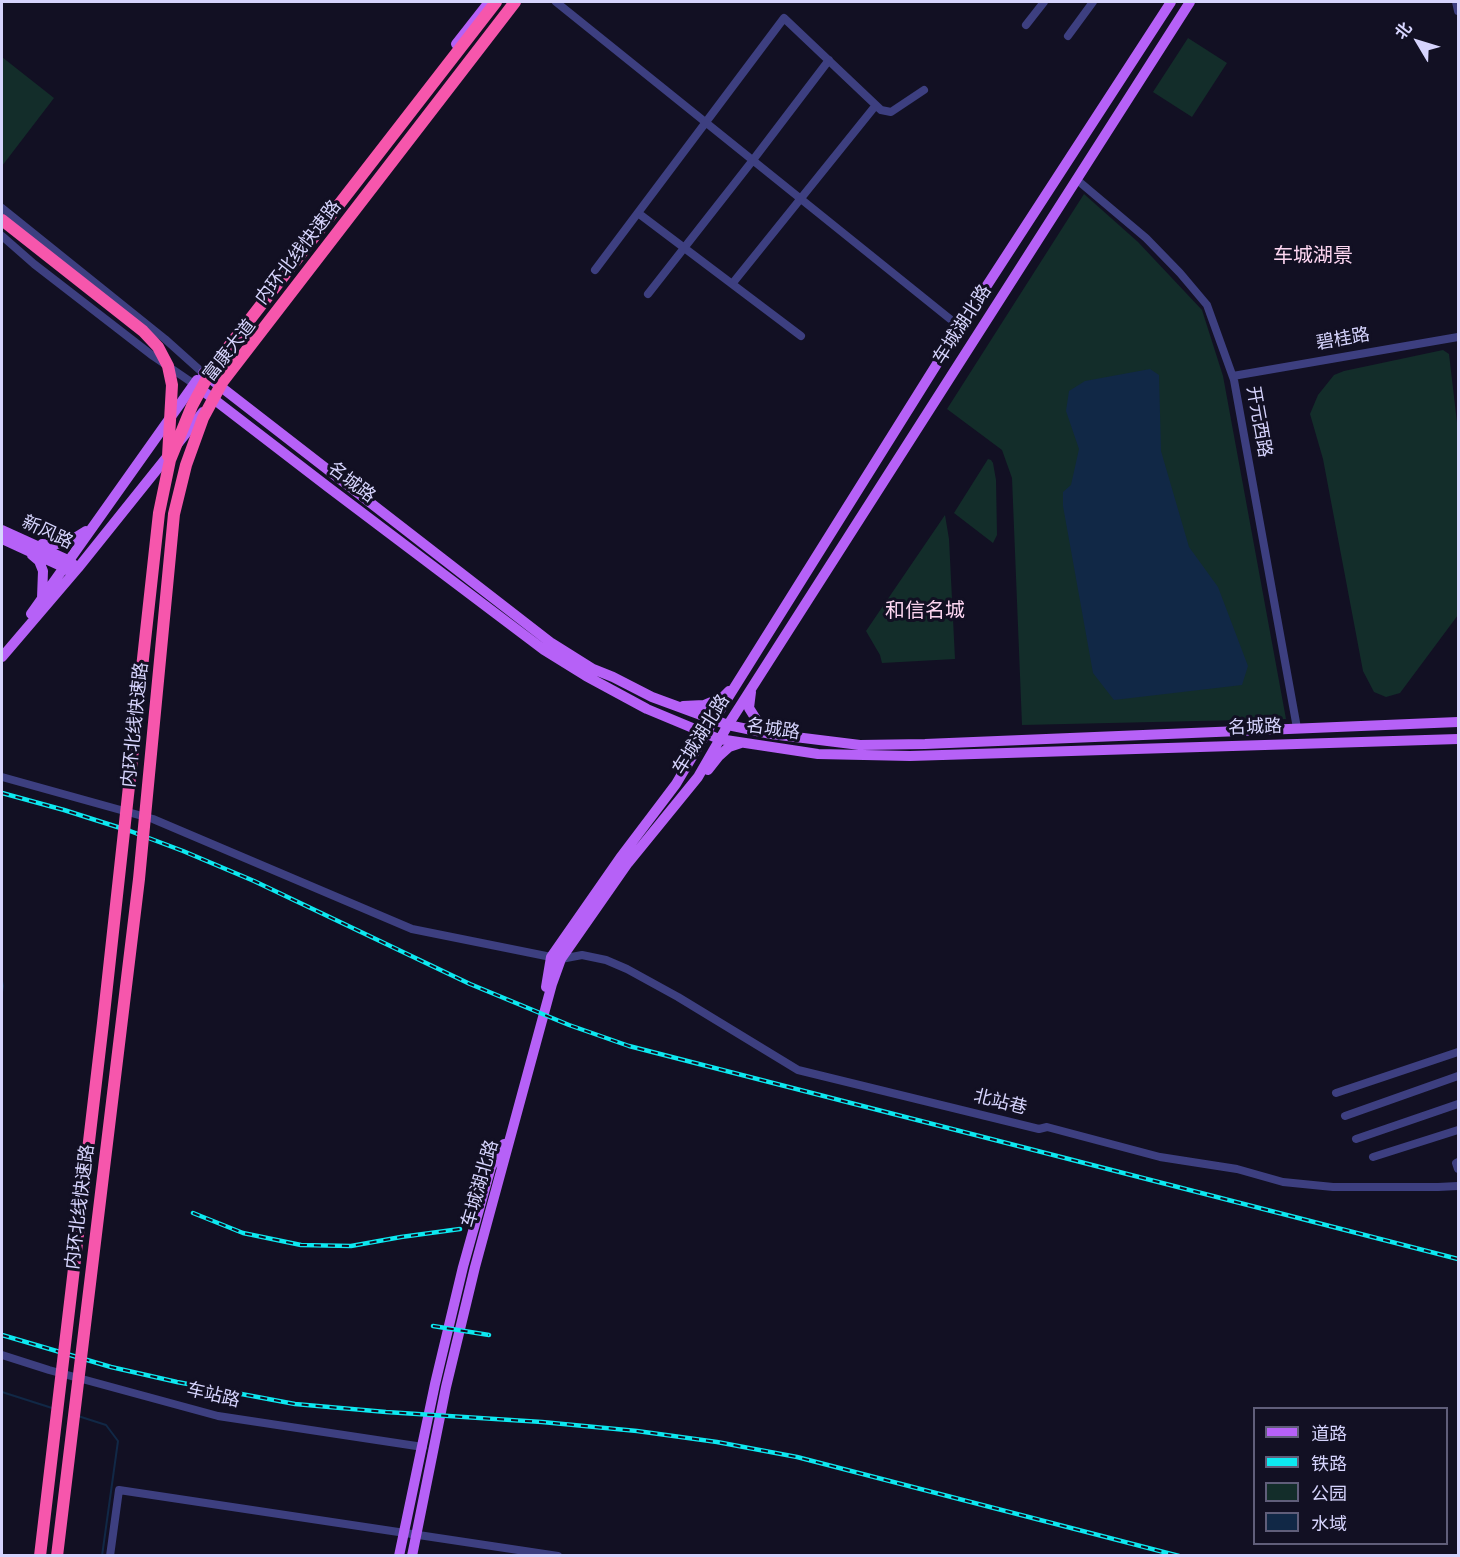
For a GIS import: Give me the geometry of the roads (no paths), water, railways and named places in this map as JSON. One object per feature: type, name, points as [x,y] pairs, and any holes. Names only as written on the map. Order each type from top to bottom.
[{"type":"highway","name":"内环北线快速路","points":[[40,1556],[103,1023],[159,513],[170,460],[192,406],[213,367],[496,2]]},
{"type":"highway","name":"内环北线快速路","points":[[57,1556],[139,879],[174,514],[186,465],[203,418],[223,381],[515,2]]},
{"type":"highway","points":[[2,220],[143,331],[158,347],[168,366],[172,385],[164,489]]},
{"type":"main road","name":"富康大道","points":[[2,657],[71,567],[91,528],[194,384],[489,2]]},
{"type":"main road","name":"富康大道","points":[[2,657],[42,598],[223,388],[521,2]]},
{"type":"main road","name":"车城湖北路","points":[[399,1556],[435,1384],[463,1267],[491,1167],[504,1144],[547,983],[556,958],[620,858],[676,784],[960,327],[1171,2]]},
{"type":"main road","name":"车城湖北路","points":[[412,1556],[446,1387],[475,1267],[552,984],[556,958],[628,863],[698,777],[751,688],[1190,2]]},
{"type":"main road","points":[[243,321],[240,330],[246,340],[252,341],[262,337]]},
{"type":"main road","name":"名城路","points":[[203,373],[550,642],[593,669],[651,697],[728,725],[771,734],[860,745],[1458,722]]},
{"type":"main road","name":"名城路","points":[[194,384],[544,650],[585,676],[647,710],[719,739],[818,754],[910,756],[1458,739]]},
{"type":"main road","points":[[29,547],[70,541],[91,528]]},
{"type":"main road","name":"新风路","points":[[2,530],[29,547],[71,567]]},
{"type":"main road","name":"新风路","points":[[2,539],[29,547]]},
{"type":"main road","points":[[29,547],[43,571],[42,598]]},
{"type":"main road","points":[[678,707],[704,705],[723,697],[738,682]]},
{"type":"main road","points":[[751,688],[749,708],[759,724],[771,734]]},
{"type":"main road","points":[[676,722],[688,730],[692,743],[692,757]]},
{"type":"main road","points":[[628,863],[636,861],[718,756],[729,747],[742,743]]},
{"type":"street","points":[[556,2],[960,327]]},
{"type":"street","points":[[1026,25],[1044,2]]},
{"type":"street","points":[[1068,36],[1093,2]]},
{"type":"street","points":[[1456,2],[1458,11]]},
{"type":"street","points":[[595,270],[784,18],[881,110],[891,112],[924,90]]},
{"type":"street","points":[[648,294],[829,60]]},
{"type":"street","points":[[732,284],[876,105]]},
{"type":"street","name":"开元西路","points":[[1076,179],[1146,238],[1207,305],[1233,376],[1297,728]]},
{"type":"street","points":[[2,208],[165,339],[203,373]]},
{"type":"street","points":[[638,213],[801,336]]},
{"type":"street","points":[[2,236],[153,356],[194,384]]},
{"type":"street","name":"碧桂路","points":[[1233,376],[1458,337]]},
{"type":"street","name":"北站巷","points":[[2,777],[153,819],[412,929],[556,958],[582,955],[606,960],[627,969],[678,998],[798,1070],[1039,1129],[1047,1127],[1160,1157],[1237,1169],[1283,1182],[1333,1187],[1458,1186]]},
{"type":"street","points":[[1336,1093],[1458,1052]]},
{"type":"street","points":[[1345,1116],[1458,1076]]},
{"type":"street","points":[[1356,1139],[1458,1104]]},
{"type":"street","points":[[1373,1157],[1458,1130]]},
{"type":"street","points":[[1458,1162],[1456,1162],[1458,1169]]},
{"type":"street","name":"车站路","points":[[2,1355],[218,1416],[423,1447]]},
{"type":"street","points":[[110,1556],[119,1490],[558,1556]]},
{"type":"water","points":[[1150,369],[1159,375],[1161,451],[1189,547],[1218,587],[1248,666],[1242,685],[1114,700],[1093,673],[1063,506],[1063,492],[1071,485],[1079,449],[1066,411],[1069,391],[1085,381]]},
{"type":"waterway","points":[[2,981],[2,992]]},
{"type":"waterway","points":[[2,1392],[52,1408]]},
{"type":"waterway","points":[[78,1416],[106,1425],[118,1441],[102,1556]]},
{"type":"railway","points":[[2,793],[130,831],[183,851],[254,881],[470,984],[569,1025],[629,1046],[1458,1259]]},
{"type":"railway","points":[[193,1213],[243,1233],[301,1245],[351,1246],[460,1229]]},
{"type":"railway","points":[[433,1326],[489,1335]]},
{"type":"railway","points":[[2,1335],[111,1367],[295,1404],[637,1431],[717,1442],[797,1457],[1179,1556]]},
{"type":"district","name":"车城湖景","points":[[1313,257]]},
{"type":"district","name":"和信名城","points":[[925,612]]}]
